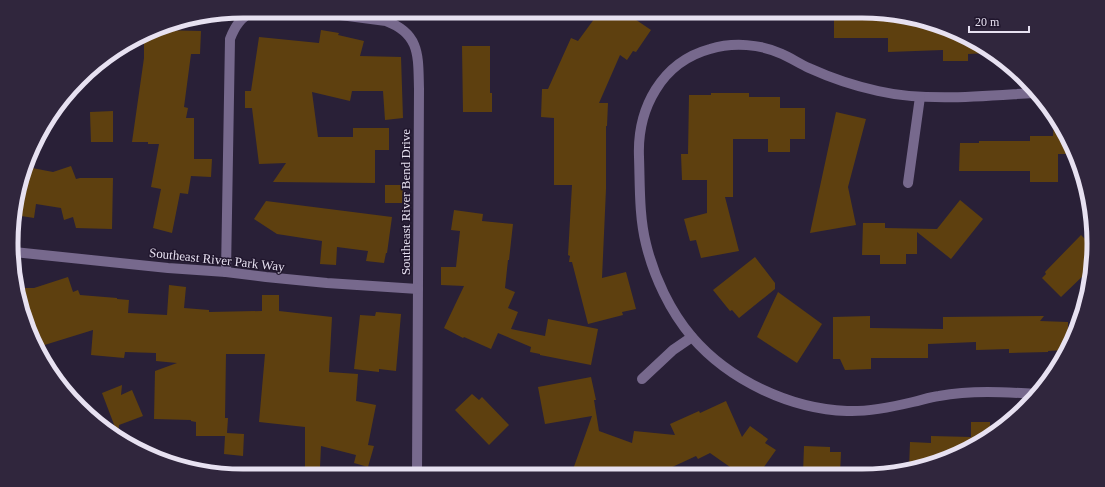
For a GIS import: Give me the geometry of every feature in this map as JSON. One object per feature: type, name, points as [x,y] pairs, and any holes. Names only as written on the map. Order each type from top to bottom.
[{"type":"street","points":[[226,272],[230,39],[236,26],[244,18]]},
{"type":"street","name":"Southeast River Bend Drive","points":[[363,18],[386,21],[397,25],[409,35],[417,49],[419,89],[417,469]]},
{"type":"street","points":[[1029,93],[987,96],[920,97],[880,92],[841,81],[809,69],[779,53],[754,46],[727,45],[710,49],[678,64],[660,82],[648,104],[642,120],[639,151],[644,235],[658,280],[675,314],[692,337],[729,370],[761,390],[784,399],[820,409],[846,411],[864,411],[937,396],[976,392],[1029,394]]},
{"type":"street","points":[[908,183],[920,97]]},
{"type":"street","name":"Southeast River Park Way","points":[[18,252],[327,283],[418,288]]},
{"type":"street","points":[[642,379],[673,350],[692,337]]},
{"type":"building","points":[[595,18],[633,18],[651,30],[636,52],[633,51],[627,60],[620,55],[599,103],[608,103],[606,126],[606,189],[602,278],[626,272],[636,309],[622,312],[623,315],[588,324],[572,262],[569,262],[570,256],[568,255],[572,185],[554,185],[554,118],[541,117],[542,89],[548,89],[571,38],[578,41]]},
{"type":"building","points":[[834,18],[876,18],[905,22],[934,30],[961,41],[983,53],[968,54],[968,61],[943,61],[943,50],[888,52],[888,38],[834,38]]},
{"type":"building","points":[[170,30],[201,31],[200,54],[191,54],[184,107],[188,108],[186,118],[194,118],[194,159],[212,159],[211,177],[191,176],[188,194],[180,193],[172,233],[153,228],[161,189],[151,187],[159,144],[132,142],[144,58],[144,41]]},
{"type":"building","points":[[321,30],[339,33],[338,35],[364,41],[360,56],[401,57],[403,118],[385,120],[383,91],[352,91],[350,101],[312,92],[318,137],[353,137],[353,128],[389,128],[389,150],[375,150],[375,183],[273,182],[286,163],[259,164],[252,108],[245,108],[245,91],[251,91],[259,37],[319,43]]},
{"type":"building","points":[[462,46],[490,46],[490,93],[492,93],[492,112],[463,112]]},
{"type":"building","points":[[711,93],[749,93],[749,97],[780,97],[780,108],[805,108],[805,139],[790,139],[790,152],[768,152],[768,139],[733,139],[733,197],[725,197],[739,251],[701,258],[696,240],[690,241],[684,219],[707,213],[707,180],[682,180],[681,154],[688,154],[689,95],[711,95]]},
{"type":"building","points":[[113,111],[113,142],[91,142],[90,112]]},
{"type":"building","points":[[836,112],[866,119],[848,187],[856,225],[810,233]]},
{"type":"building","points":[[1054,126],[1069,154],[1058,154],[1058,182],[1030,182],[1030,171],[959,171],[960,143],[979,143],[979,141],[1030,141],[1030,136],[1053,136]]},
{"type":"building","points":[[71,166],[76,179],[113,178],[112,229],[76,228],[73,217],[64,220],[61,208],[36,204],[34,218],[20,216],[22,200],[31,168],[53,172]]},
{"type":"building","points":[[385,185],[403,185],[402,203],[385,203]]},
{"type":"building","points":[[960,200],[983,219],[951,259],[917,232],[917,254],[906,254],[906,264],[880,264],[880,255],[862,255],[863,223],[885,223],[885,228],[937,229]]},
{"type":"building","points":[[266,201],[392,217],[387,253],[384,263],[366,261],[368,251],[337,247],[336,265],[320,264],[322,241],[277,234],[254,219]]},
{"type":"building","points":[[454,210],[483,214],[482,221],[513,224],[505,288],[515,292],[508,308],[518,312],[511,329],[545,336],[548,319],[598,329],[591,365],[530,352],[531,347],[498,333],[491,349],[464,337],[463,338],[444,328],[464,286],[441,285],[441,267],[456,267],[460,231],[451,230]]},
{"type":"building","points":[[1081,235],[1087,241],[1085,274],[1061,297],[1042,278],[1046,274],[1045,272]]},
{"type":"building","points":[[755,257],[775,283],[775,289],[739,318],[732,310],[730,311],[713,290]]},
{"type":"building","points":[[68,277],[73,292],[78,290],[80,295],[129,300],[128,313],[167,315],[169,285],[186,287],[184,308],[209,310],[209,312],[262,311],[262,295],[279,295],[279,311],[332,317],[329,372],[358,374],[356,401],[376,405],[368,445],[374,446],[368,467],[354,463],[356,455],[321,446],[320,467],[305,467],[305,427],[259,422],[265,354],[226,354],[225,418],[228,418],[227,433],[244,434],[243,456],[224,454],[225,436],[196,436],[196,422],[191,420],[154,419],[155,371],[177,363],[156,361],[156,353],[125,352],[124,358],[91,355],[93,330],[42,346],[30,316],[22,288],[34,288]]},
{"type":"building","points":[[778,292],[822,324],[797,363],[757,337]]},
{"type":"building","points":[[376,312],[401,314],[396,371],[379,369],[379,372],[354,369],[360,315],[375,316]]},
{"type":"building","points":[[870,316],[870,328],[943,329],[943,317],[1044,316],[1040,321],[1068,322],[1068,334],[1060,350],[1009,353],[1009,349],[976,350],[976,342],[928,344],[928,358],[871,358],[871,369],[845,370],[840,359],[833,359],[833,317]]},
{"type":"building","points":[[591,377],[596,400],[594,400],[599,431],[632,443],[634,431],[675,435],[670,424],[699,411],[700,413],[726,401],[742,437],[750,426],[768,439],[765,443],[776,450],[763,469],[733,469],[710,453],[698,459],[696,456],[668,469],[573,469],[592,416],[545,424],[538,387]]},
{"type":"building","points":[[122,385],[121,395],[132,390],[143,416],[119,425],[118,431],[116,429],[102,393]]},
{"type":"building","points":[[472,394],[479,400],[482,397],[509,425],[489,445],[455,410]]},
{"type":"building","points":[[971,422],[990,422],[990,429],[961,446],[934,457],[909,464],[910,442],[931,443],[931,436],[971,437]]},
{"type":"building","points":[[804,446],[830,447],[830,452],[841,452],[840,469],[803,469]]}]
